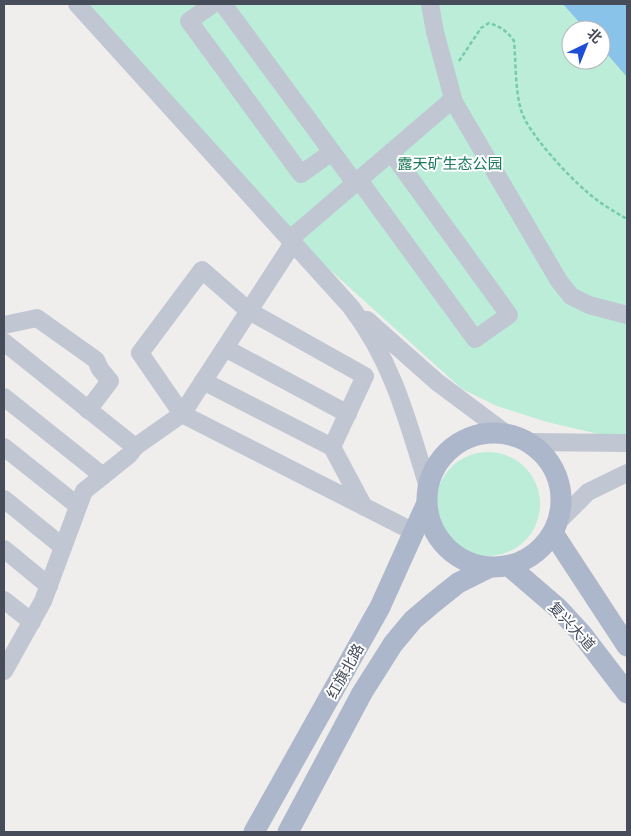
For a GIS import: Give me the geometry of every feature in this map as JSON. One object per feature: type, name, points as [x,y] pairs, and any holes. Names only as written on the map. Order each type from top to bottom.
[{"type":"main road","points":[[487,433],[508,435],[528,442],[545,457],[557,477],[562,499],[556,527],[535,555],[498,567],[458,558],[436,535],[427,496],[435,467],[448,450],[466,439],[487,433]]},
{"type":"main road","name":"红旗北路","points":[[254,832],[380,606],[414,532],[427,496]]},
{"type":"main road","name":"复兴大道","points":[[556,527],[627,646]]},
{"type":"main road","name":"红旗北路","points":[[288,832],[362,693],[392,644],[413,620],[458,583],[498,567]]},
{"type":"main road","name":"复兴大道","points":[[498,567],[559,609],[627,693]]},
{"type":"main road","points":[[610,670],[627,658]]},
{"type":"street","points":[[77,4],[351,306],[365,325],[386,362],[396,388],[427,496]]},
{"type":"street","points":[[212,4],[189,21],[301,174],[332,152]]},
{"type":"street","points":[[224,4],[332,152],[357,182],[475,339],[509,315],[391,152]]},
{"type":"street","points":[[430,4],[453,99],[559,281],[571,296],[589,305],[627,315]]},
{"type":"street","points":[[6,662],[32,622],[49,586],[84,491],[130,455],[135,447],[182,414],[292,241],[453,99]]},
{"type":"street","points":[[332,447],[365,376],[249,311],[202,270],[140,353],[182,414],[414,532]]},
{"type":"street","points":[[351,306],[437,382],[508,435]]},
{"type":"street","points":[[4,325],[36,318],[96,360],[100,369],[110,381],[88,410]]},
{"type":"street","points":[[4,342],[135,447]]},
{"type":"street","points":[[225,348],[348,414]]},
{"type":"street","points":[[203,381],[332,447],[364,507]]},
{"type":"street","points":[[4,398],[103,476]]},
{"type":"street","points":[[528,442],[627,443]]},
{"type":"street","points":[[4,447],[78,506]]},
{"type":"street","points":[[556,527],[588,492],[627,473]]},
{"type":"street","points":[[4,499],[64,547]]},
{"type":"street","points":[[4,549],[49,586]]},
{"type":"street","points":[[4,600],[32,622]]},
{"type":"path","points":[[447,79],[481,28],[489,23],[501,27],[514,41],[521,113],[534,133],[549,154],[586,191],[627,219]]},
{"type":"green space","name":"露天矿生态公园","points":[[88,4],[627,4],[627,435],[607,436],[547,422],[497,406],[462,389],[310,252]]},
{"type":"green space","points":[[488,452],[508,456],[525,467],[536,484],[540,504],[536,524],[525,541],[508,552],[488,556],[468,552],[451,541],[440,524],[436,504],[440,484],[451,467],[468,456]]},
{"type":"water","points":[[563,4],[627,4],[627,77],[611,59],[611,20],[577,20]]}]
